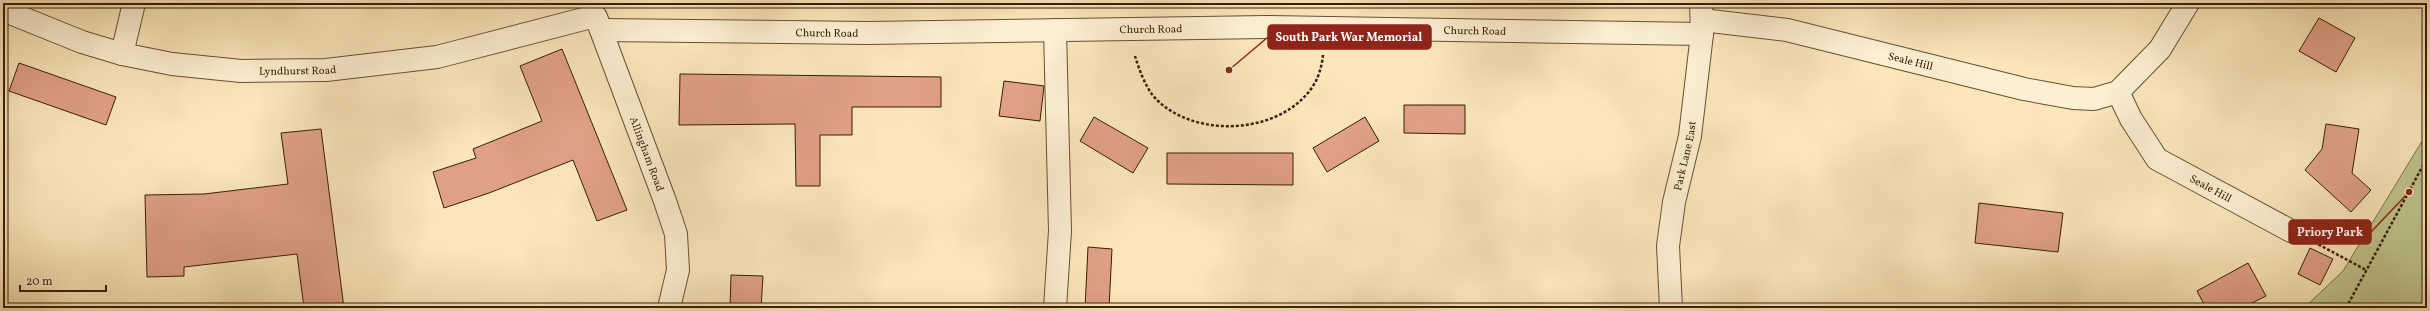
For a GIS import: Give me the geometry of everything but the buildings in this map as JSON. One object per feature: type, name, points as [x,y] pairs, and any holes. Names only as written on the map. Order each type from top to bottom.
[{"type":"street","points":[[122,54],[134,3]]},
{"type":"street","name":"Seale Hill","points":[[1701,19],[1787,30],[2024,89],[2060,96],[2094,99],[2118,92],[2160,49],[2188,3]]},
{"type":"street","name":"Lyndhurst Road","points":[[3,10],[82,42],[122,54],[172,64],[241,71],[326,70],[437,57],[595,16]]},
{"type":"street","name":"Church Road","points":[[595,16],[868,33],[1328,28],[1701,19]]},
{"type":"street","name":"Allingham Road","points":[[595,16],[676,234],[678,270],[669,308]]},
{"type":"street","name":"Park Lane East","points":[[1671,308],[1669,238],[1674,202],[1690,136],[1701,19]]},
{"type":"street","points":[[1055,30],[1060,231],[1055,308]]},
{"type":"street","name":"Seale Hill","points":[[2118,92],[2131,119],[2157,159],[2291,231]]},
{"type":"path","points":[[1131,30],[1135,57],[1155,98],[1172,112],[1191,121],[1211,126],[1246,126],[1272,118],[1294,106],[1313,86],[1322,65],[1328,28]]},
{"type":"path","points":[[2346,308],[2427,158]]},
{"type":"path","points":[[2291,231],[2366,270]]},
{"type":"green space","points":[[2427,133],[2427,308],[2304,308],[2343,271]]},
{"type":"place","name":"South Park War Memorial","points":[[1229,70]]},
{"type":"place","name":"Priory Park","points":[[2409,192]]}]
